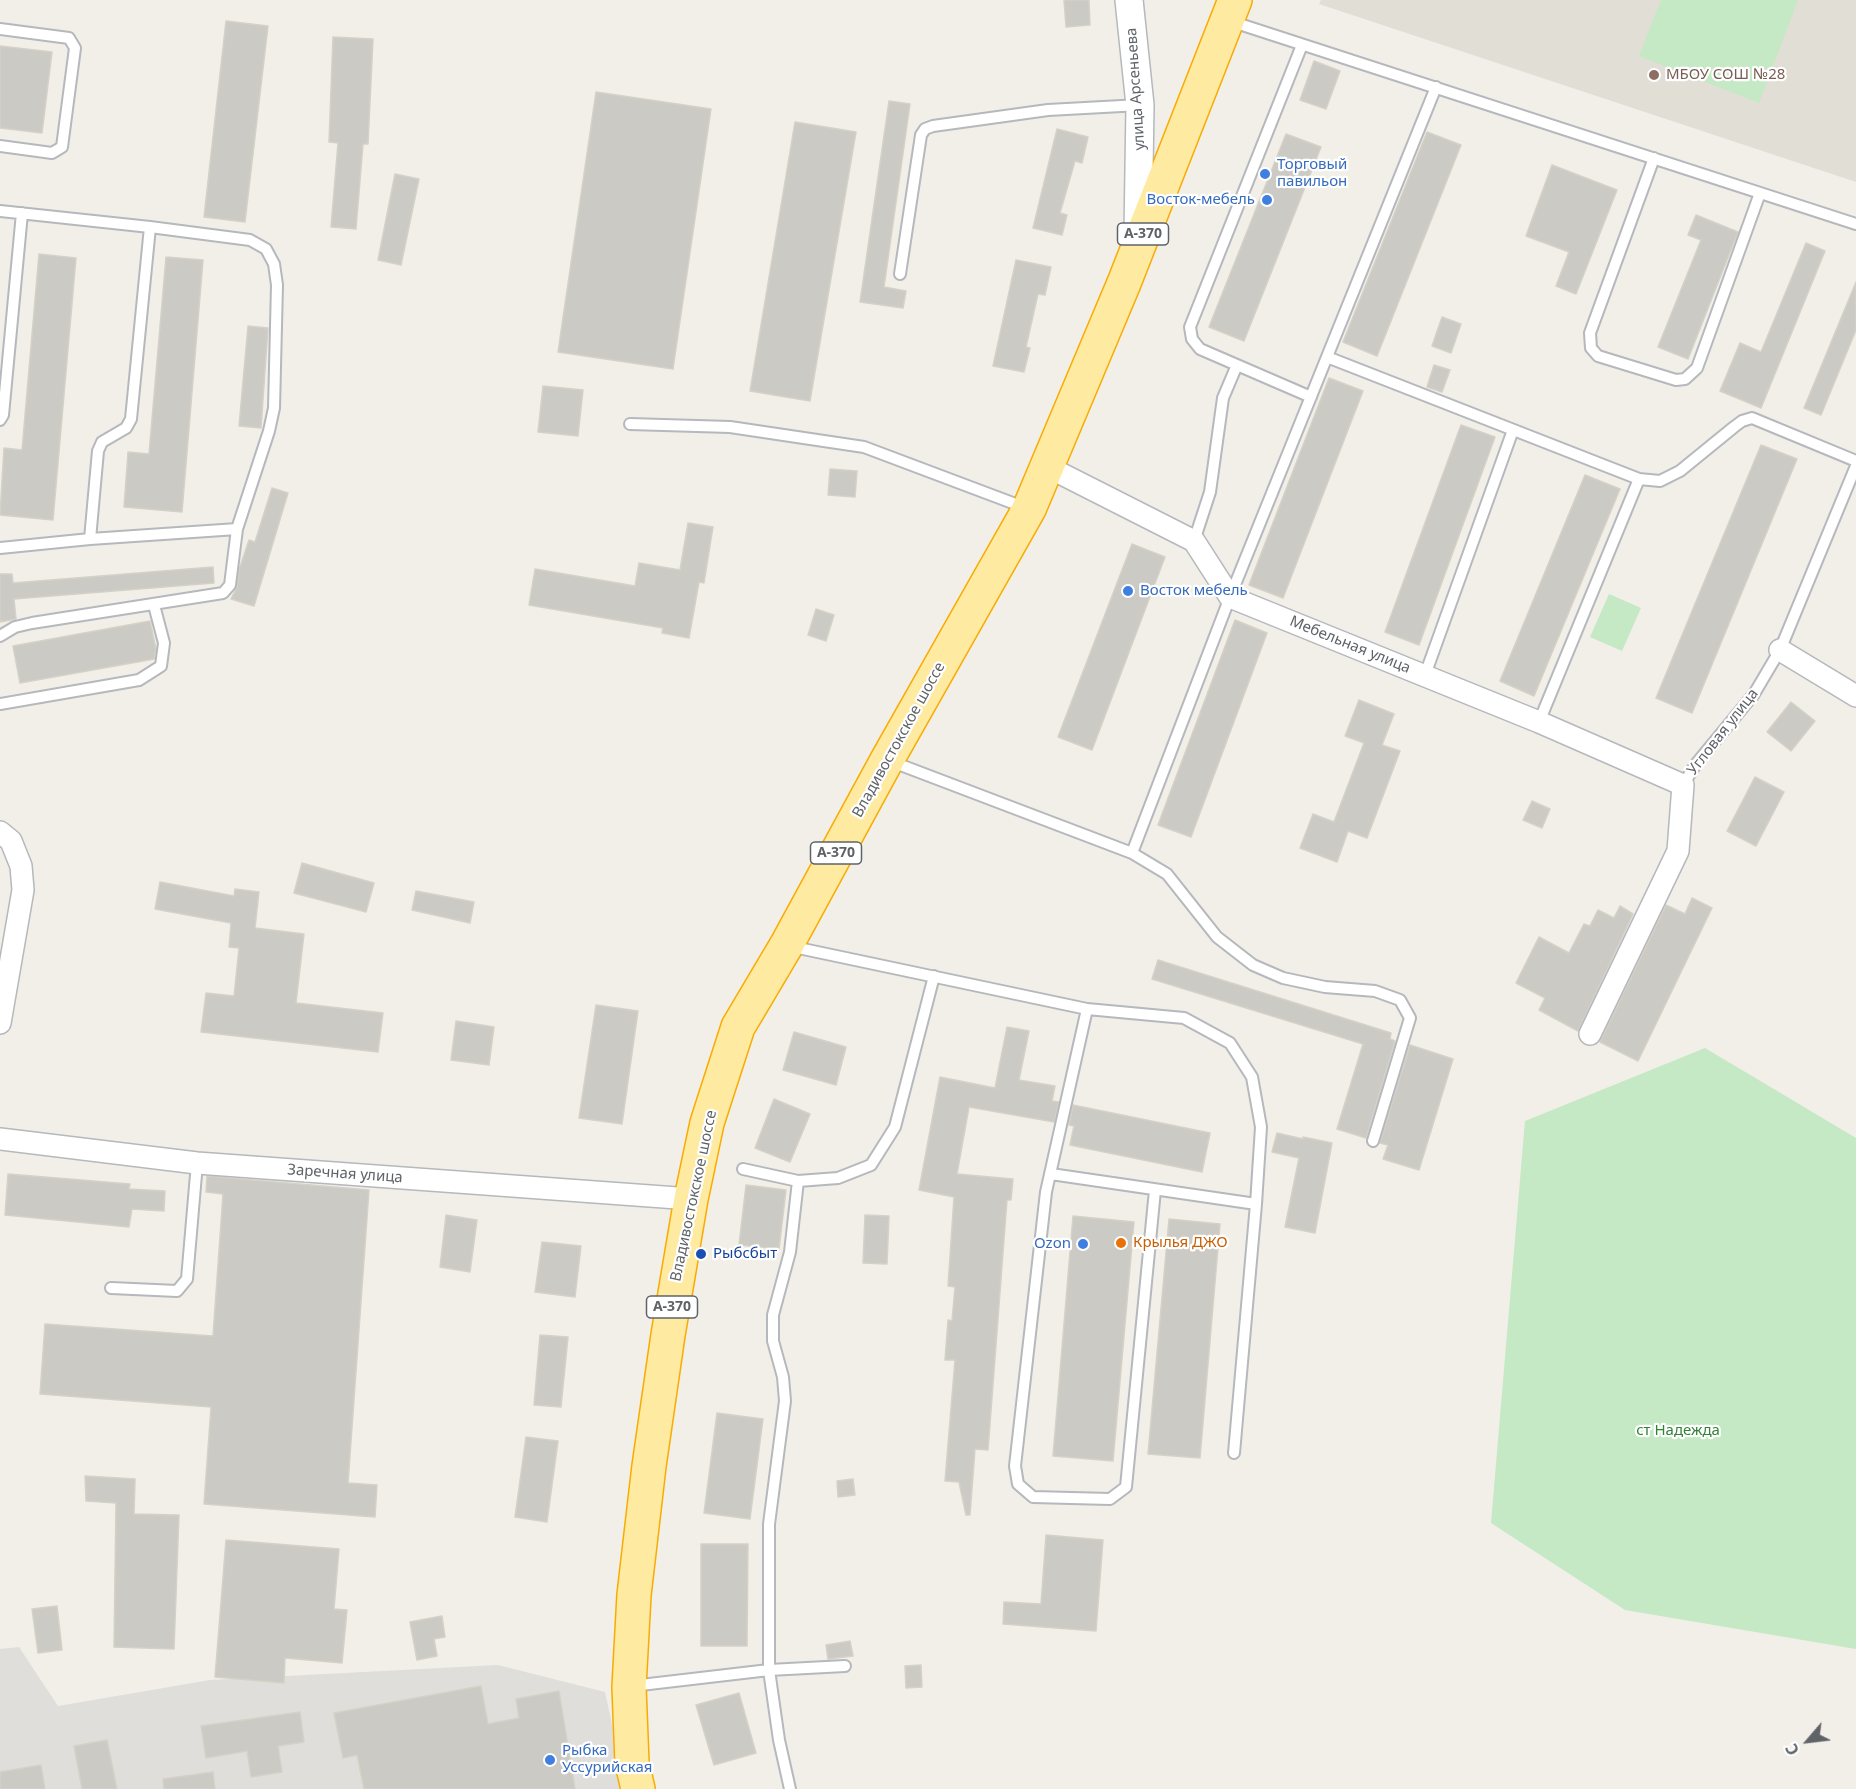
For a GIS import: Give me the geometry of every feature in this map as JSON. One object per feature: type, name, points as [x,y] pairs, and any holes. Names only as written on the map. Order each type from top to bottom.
[{"type":"highway","name":"Владивостокское шоссе","points":[[638,1789],[632,1763],[629,1687],[634,1595],[649,1466],[691,1199],[707,1123],[738,1027],[786,946],[887,760],[1029,509],[1137,250],[1231,10]]},
{"type":"street","name":"улица Арсеньева","points":[[1129,0],[1140,105],[1137,250]]},
{"type":"street","points":[[1046,466],[1194,541],[1230,597]]},
{"type":"street","name":"Мебельная улица","points":[[1230,597],[1539,722],[1683,786]]},
{"type":"street","points":[[1780,650],[1856,696]]},
{"type":"street","name":"Угловая улица","points":[[1590,1034],[1678,851],[1683,786]]},
{"type":"street","points":[[0,832],[10,841],[21,866],[23,890],[0,1023]]},
{"type":"street","name":"Заречная улица","points":[[0,1139],[197,1163],[691,1199]]},
{"type":"lane","points":[[1231,10],[1302,45],[1856,224]]},
{"type":"lane","points":[[0,29],[69,38],[75,48],[62,147],[52,153],[0,146]]},
{"type":"lane","points":[[1302,45],[1190,327],[1192,339],[1200,349],[1311,397]]},
{"type":"lane","points":[[1132,853],[1230,597],[1436,87]]},
{"type":"lane","points":[[900,274],[921,135],[926,129],[933,126],[1048,110],[1140,105]]},
{"type":"lane","points":[[1654,159],[1590,333],[1591,348],[1598,356],[1676,380],[1684,379],[1697,368],[1760,193]]},
{"type":"lane","points":[[0,211],[250,240],[266,249],[274,264],[277,285],[273,408],[269,431],[237,529],[230,585],[223,593],[32,623],[15,627],[0,636]]},
{"type":"lane","points":[[0,420],[3,415],[22,213]]},
{"type":"lane","points":[[90,538],[98,451],[102,442],[126,428],[131,419],[150,227]]},
{"type":"lane","points":[[1327,357],[1639,478],[1660,481],[1680,471],[1742,421],[1752,418],[1856,464]]},
{"type":"lane","points":[[1194,541],[1209,492],[1223,398],[1237,365]]},
{"type":"lane","points":[[630,424],[730,428],[864,447],[1029,509]]},
{"type":"lane","points":[[1425,675],[1513,430]]},
{"type":"lane","name":"Угловая улица","points":[[1683,786],[1696,764],[1754,694],[1780,650],[1856,464]]},
{"type":"lane","points":[[1539,722],[1639,478]]},
{"type":"lane","points":[[0,548],[90,538],[237,529]]},
{"type":"lane","points":[[0,704],[139,680],[161,666],[164,643],[154,605]]},
{"type":"lane","points":[[887,760],[1132,853],[1167,874],[1217,938],[1252,965],[1283,978],[1325,987],[1375,991],[1400,1000],[1410,1018],[1373,1141]]},
{"type":"lane","points":[[786,946],[1087,1009],[1184,1018],[1230,1043],[1252,1077],[1261,1127],[1257,1204],[1234,1454]]},
{"type":"lane","points":[[743,1169],[798,1181],[838,1178],[871,1165],[895,1127],[934,976]]},
{"type":"lane","points":[[1087,1009],[1046,1192],[1015,1466],[1018,1484],[1033,1497],[1110,1499],[1126,1487],[1155,1190]]},
{"type":"lane","points":[[111,1288],[177,1291],[186,1279],[197,1163]]},
{"type":"lane","points":[[1051,1174],[1257,1204]]},
{"type":"lane","points":[[789,1789],[769,1670],[769,1524],[785,1401],[783,1377],[773,1341],[773,1315],[790,1252],[798,1181]]},
{"type":"lane","points":[[629,1687],[769,1670],[845,1666]]},
{"type":"shaded area","name":"МБОУ СОШ №28","points":[[1321,0],[1856,0],[1856,182],[1319,4]]},
{"type":"shaded area","points":[[19,1647],[58,1706],[210,1680],[498,1665],[605,1692],[626,1789],[0,1789],[0,1649]]},
{"type":"green space","points":[[1661,0],[1798,0],[1759,103],[1639,56]]},
{"type":"green space","points":[[1609,594],[1641,608],[1622,651],[1590,637]]},
{"type":"green space","name":"ст Надежда","points":[[1705,1048],[1856,1138],[1856,1649],[1625,1610],[1491,1523],[1525,1121]]},
{"type":"building","points":[[1064,0],[1089,0],[1090,25],[1066,27]]},
{"type":"building","points":[[226,21],[268,26],[245,222],[204,217]]},
{"type":"building","points":[[333,37],[373,39],[368,144],[363,144],[356,229],[331,227],[338,143],[329,142]]},
{"type":"building","points":[[0,46],[52,52],[42,133],[0,128]]},
{"type":"building","points":[[1314,61],[1340,71],[1326,109],[1300,100]]},
{"type":"building","points":[[596,92],[711,109],[673,369],[558,352]]},
{"type":"building","points":[[889,101],[910,104],[884,287],[906,291],[903,308],[860,302]]},
{"type":"building","points":[[795,122],[856,132],[810,401],[750,391]]},
{"type":"building","points":[[1057,129],[1088,137],[1082,163],[1075,161],[1060,213],[1067,215],[1062,235],[1033,228]]},
{"type":"building","points":[[1427,132],[1461,145],[1377,356],[1343,342]]},
{"type":"building","points":[[1286,134],[1321,147],[1244,341],[1209,327]]},
{"type":"building","points":[[1552,165],[1617,190],[1576,294],[1556,286],[1569,252],[1526,236]]},
{"type":"building","points":[[395,174],[419,179],[401,265],[378,260]]},
{"type":"building","points":[[1696,215],[1738,232],[1688,359],[1658,347],[1701,240],[1688,235]]},
{"type":"building","points":[[1806,243],[1825,251],[1761,408],[1720,391],[1740,343],[1761,352]]},
{"type":"building","points":[[39,254],[76,258],[53,520],[0,515],[4,448],[22,450]]},
{"type":"building","points":[[166,257],[203,260],[182,512],[124,507],[128,452],[149,454]]},
{"type":"building","points":[[1016,260],[1051,267],[1045,295],[1038,294],[1026,347],[1030,348],[1024,372],[993,366]]},
{"type":"building","points":[[1856,282],[1856,330],[1821,415],[1804,408]]},
{"type":"building","points":[[1442,317],[1461,324],[1451,353],[1432,346]]},
{"type":"building","points":[[248,326],[268,328],[261,428],[239,426]]},
{"type":"building","points":[[1434,365],[1450,370],[1442,392],[1427,387]]},
{"type":"building","points":[[1329,378],[1363,391],[1283,598],[1249,585]]},
{"type":"building","points":[[543,386],[583,390],[578,436],[538,432]]},
{"type":"building","points":[[1461,425],[1495,437],[1419,645],[1385,632]]},
{"type":"building","points":[[1761,445],[1797,459],[1692,713],[1656,698]]},
{"type":"building","points":[[830,469],[857,471],[855,497],[828,495]]},
{"type":"building","points":[[1585,475],[1620,489],[1534,696],[1500,681]]},
{"type":"building","points":[[272,488],[288,493],[254,606],[231,599],[237,587],[239,570],[249,540],[255,542]]},
{"type":"building","points":[[688,523],[713,527],[704,583],[699,582],[689,638],[662,633],[663,628],[529,605],[535,569],[635,586],[639,563],[680,570]]},
{"type":"building","points":[[1132,544],[1165,557],[1092,750],[1058,737]]},
{"type":"building","points":[[213,567],[214,583],[14,599],[16,619],[0,622],[0,574],[12,574],[13,583]]},
{"type":"building","points":[[816,609],[834,615],[826,641],[808,635]]},
{"type":"building","points":[[1235,620],[1267,633],[1191,837],[1158,825]]},
{"type":"building","points":[[150,621],[156,649],[154,659],[20,683],[13,646]]},
{"type":"building","points":[[1359,700],[1394,714],[1382,745],[1400,751],[1367,838],[1348,831],[1337,862],[1300,848],[1313,814],[1334,822],[1364,743],[1345,736]]},
{"type":"building","points":[[1791,702],[1815,721],[1791,751],[1767,732]]},
{"type":"building","points":[[1755,777],[1784,792],[1756,846],[1727,831]]},
{"type":"building","points":[[1532,801],[1550,809],[1542,828],[1523,820]]},
{"type":"building","points":[[302,863],[374,883],[366,912],[294,893]]},
{"type":"building","points":[[160,882],[234,896],[235,889],[259,892],[255,928],[304,934],[296,1003],[383,1013],[378,1052],[201,1032],[206,993],[234,996],[239,948],[229,947],[231,923],[155,909]]},
{"type":"building","points":[[416,891],[474,902],[470,923],[412,910]]},
{"type":"building","points":[[1692,898],[1712,908],[1638,1061],[1600,1042],[1666,905],[1685,914]]},
{"type":"building","points":[[1620,906],[1633,914],[1578,1031],[1539,1010],[1545,998],[1516,983],[1539,937],[1569,953],[1584,924],[1590,926],[1598,910],[1614,918]]},
{"type":"building","points":[[1158,960],[1391,1033],[1390,1039],[1395,1041],[1366,1138],[1337,1129],[1363,1044],[1152,979]]},
{"type":"building","points":[[596,1005],[638,1011],[622,1124],[579,1118]]},
{"type":"building","points":[[456,1021],[494,1027],[489,1065],[451,1060]]},
{"type":"building","points":[[1007,1027],[1029,1031],[1019,1080],[1055,1086],[1052,1101],[1059,1102],[1054,1122],[969,1107],[957,1174],[1013,1179],[1011,1200],[1007,1200],[988,1450],[975,1449],[970,1515],[966,1515],[959,1482],[945,1481],[955,1360],[945,1360],[948,1320],[952,1321],[955,1287],[948,1286],[954,1197],[919,1190],[940,1077],[995,1088]]},
{"type":"building","points":[[794,1032],[846,1047],[836,1085],[783,1070]]},
{"type":"building","points":[[1410,1045],[1453,1059],[1419,1170],[1383,1159],[1388,1145],[1380,1143]]},
{"type":"building","points":[[774,1099],[810,1114],[790,1162],[755,1148]]},
{"type":"building","points":[[1073,1105],[1210,1133],[1202,1172],[1070,1145],[1074,1126],[1069,1125]]},
{"type":"building","points":[[1277,1133],[1332,1143],[1315,1233],[1285,1227],[1299,1158],[1272,1152]]},
{"type":"building","points":[[8,1174],[130,1184],[129,1189],[165,1191],[164,1211],[132,1209],[129,1227],[5,1215]]},
{"type":"building","points":[[207,1176],[369,1190],[348,1483],[377,1485],[375,1517],[204,1504],[211,1407],[40,1394],[45,1324],[213,1336],[223,1194],[206,1192]]},
{"type":"building","points":[[746,1185],[786,1190],[779,1249],[739,1245]]},
{"type":"building","points":[[446,1215],[477,1220],[470,1272],[440,1267]]},
{"type":"building","points":[[865,1215],[889,1216],[887,1264],[863,1263]]},
{"type":"building","points":[[1073,1216],[1134,1222],[1113,1461],[1053,1456]]},
{"type":"building","points":[[1169,1219],[1220,1224],[1200,1458],[1148,1454]]},
{"type":"building","points":[[542,1242],[581,1246],[575,1297],[535,1292]]},
{"type":"building","points":[[540,1335],[568,1337],[561,1407],[534,1405]]},
{"type":"building","points":[[717,1413],[763,1419],[750,1519],[704,1513]]},
{"type":"building","points":[[526,1437],[558,1441],[547,1522],[515,1517]]},
{"type":"building","points":[[85,1476],[135,1479],[134,1514],[179,1515],[174,1649],[114,1647],[116,1503],[86,1501]]},
{"type":"building","points":[[853,1479],[855,1495],[838,1497],[837,1481]]},
{"type":"building","points":[[1046,1535],[1103,1540],[1096,1631],[1003,1624],[1004,1602],[1041,1604]]},
{"type":"building","points":[[226,1540],[339,1549],[334,1609],[347,1610],[342,1663],[285,1658],[284,1683],[215,1677]]},
{"type":"building","points":[[701,1544],[748,1544],[747,1646],[701,1646]]},
{"type":"building","points":[[57,1606],[62,1650],[38,1653],[32,1609]]},
{"type":"building","points":[[442,1616],[445,1637],[434,1639],[437,1656],[417,1660],[410,1622]]},
{"type":"building","points":[[850,1641],[853,1656],[828,1659],[826,1645]]},
{"type":"building","points":[[921,1665],[922,1687],[906,1688],[905,1666]]},
{"type":"building","points":[[481,1686],[488,1724],[519,1718],[516,1699],[559,1691],[575,1789],[364,1789],[357,1755],[343,1758],[334,1713]]},
{"type":"building","points":[[739,1693],[756,1753],[714,1765],[696,1705]]},
{"type":"building","points":[[300,1712],[304,1742],[278,1746],[282,1772],[251,1777],[247,1751],[206,1758],[201,1726]]},
{"type":"building","points":[[107,1740],[117,1789],[82,1789],[74,1746]]},
{"type":"building","points":[[41,1765],[45,1789],[0,1789],[0,1772]]},
{"type":"building","points":[[213,1772],[215,1789],[164,1789],[163,1779]]},
{"type":"place","name":"МБОУ СОШ №28","points":[[1654,75]]},
{"type":"place","name":"Торговый павильон","points":[[1265,174]]},
{"type":"place","name":"Восток-мебель","points":[[1267,200]]},
{"type":"place","name":"Восток мебель","points":[[1128,591]]},
{"type":"place","name":"Крылья ДЖО","points":[[1121,1243]]},
{"type":"place","name":"Ozon","points":[[1083,1244]]},
{"type":"place","name":"Рыбсбыт","points":[[701,1254]]},
{"type":"place","name":"Рыбка Уссурийская","points":[[550,1760]]}]
